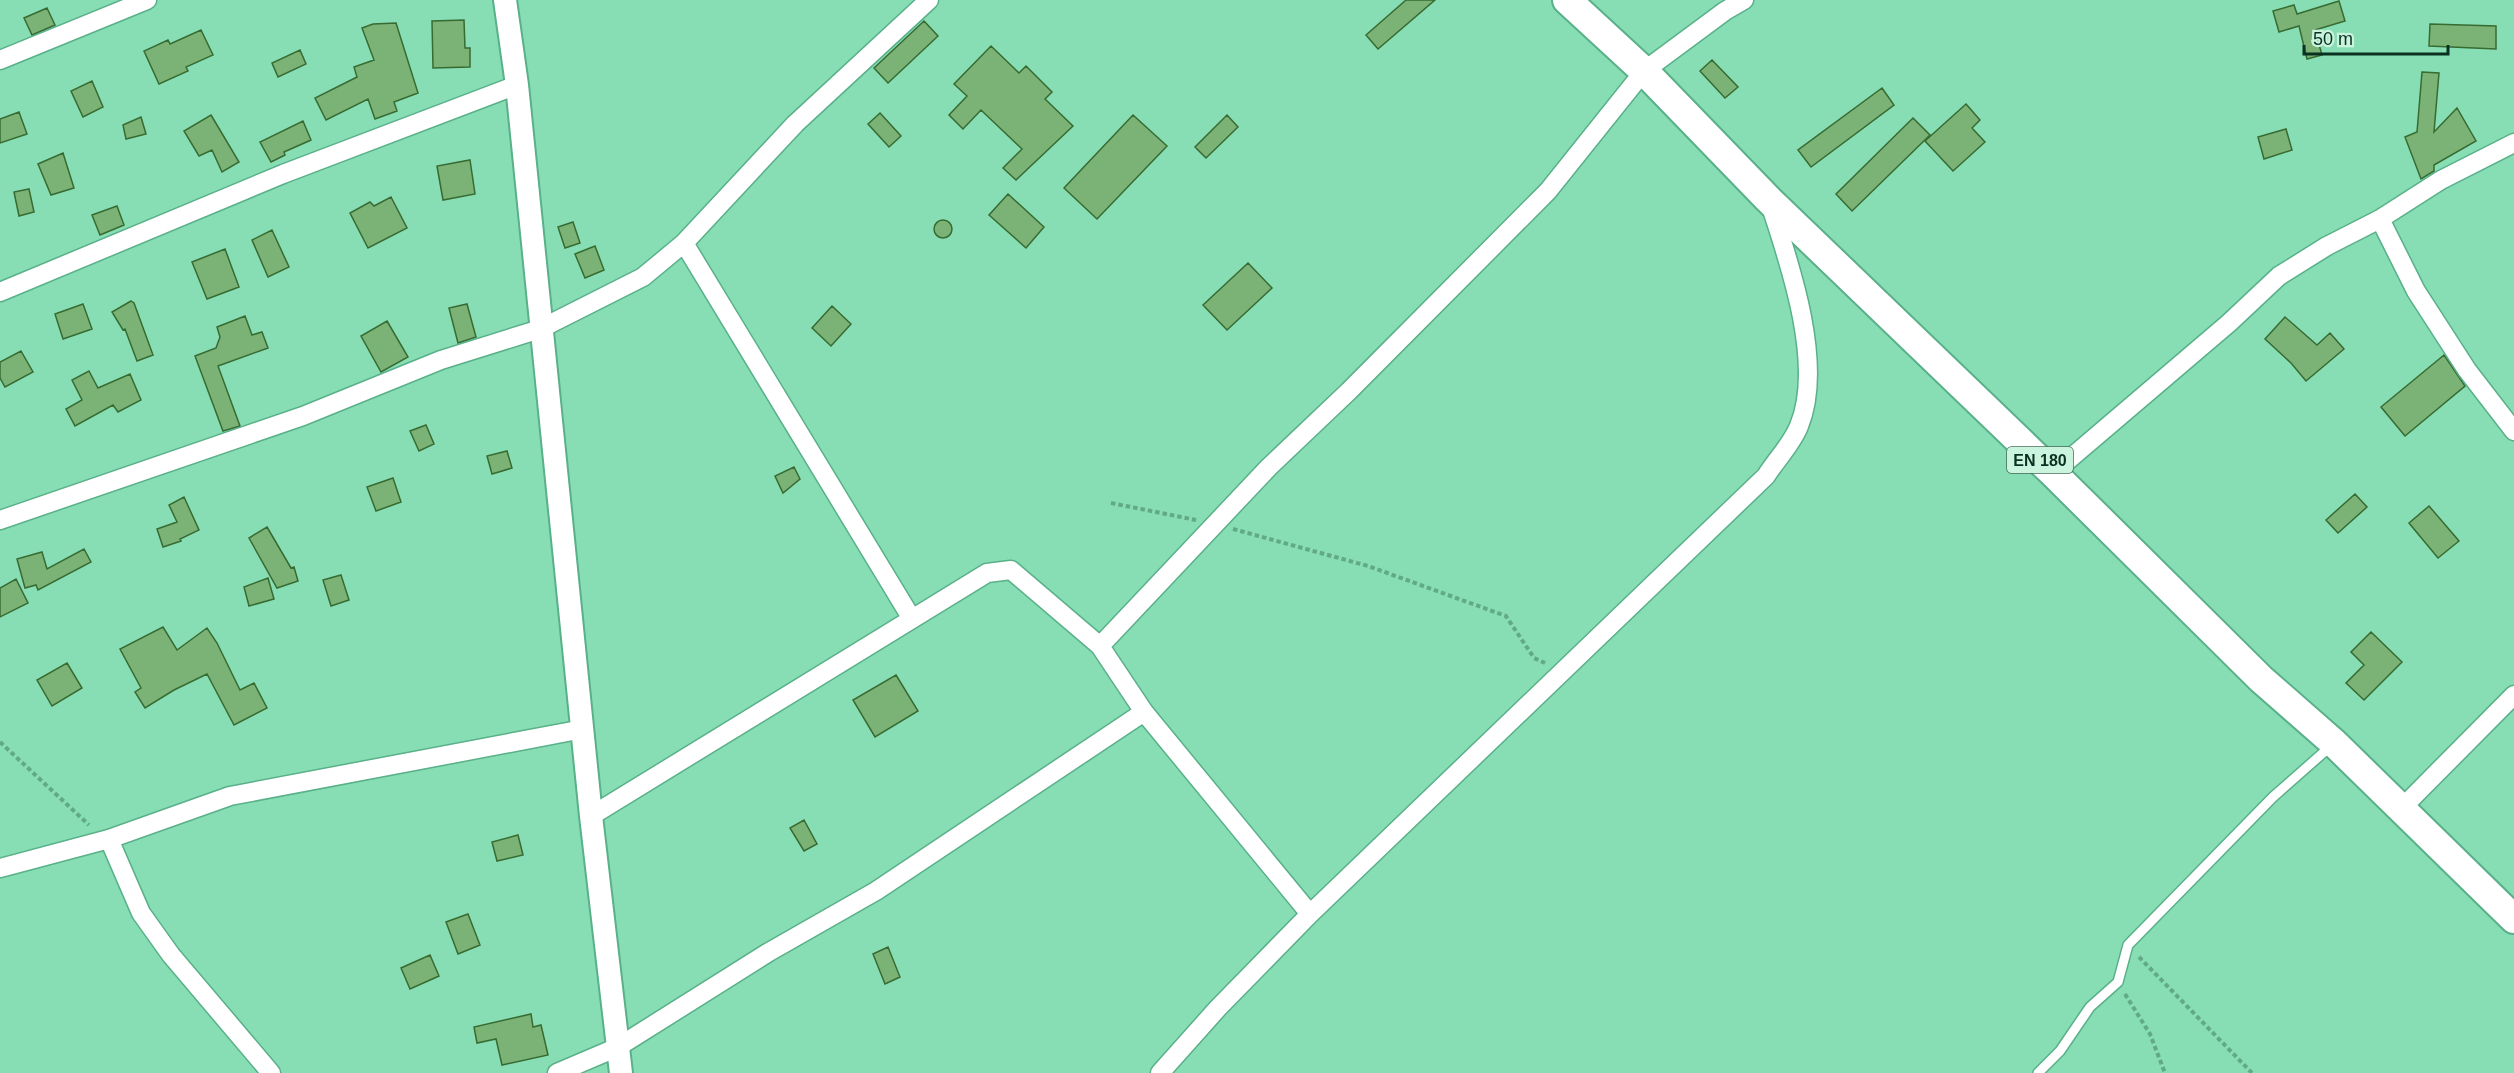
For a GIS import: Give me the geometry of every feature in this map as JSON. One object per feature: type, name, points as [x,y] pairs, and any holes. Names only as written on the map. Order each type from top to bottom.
[{"type":"main road","name":"EN 180","points":[[1567,0],[1644,71],[1769,200],[2053,472],[2261,679],[2334,743],[2514,919]]},
{"type":"street","points":[[0,60],[147,0]]},
{"type":"street","points":[[505,0],[517,85],[591,816],[621,1073]]},
{"type":"street","points":[[0,520],[303,416],[441,360],[540,330],[644,277],[684,243],[728,199],[795,124],[929,0]]},
{"type":"street","points":[[1100,646],[1214,524],[1548,191],[1644,71],[1725,11],[1744,0]]},
{"type":"street","points":[[0,292],[283,174],[517,85]]},
{"type":"street","points":[[2053,472],[2229,323],[2279,276],[2327,246],[2380,219],[2441,180],[2514,143]]},
{"type":"street","points":[[1160,1073],[1218,1008],[1310,914],[1766,476],[1799,428],[1808,395],[1801,311],[1790,264],[1769,200]]},
{"type":"street","points":[[2380,219],[2416,291],[2467,370],[2514,432]]},
{"type":"street","points":[[684,243],[912,618]]},
{"type":"street","points":[[591,816],[987,573],[1011,570],[1100,646],[1144,712],[1310,914]]},
{"type":"street","points":[[2400,810],[2514,695]]},
{"type":"street","points":[[557,1073],[618,1047],[769,952],[876,891],[1144,712]]},
{"type":"street","points":[[0,868],[109,839],[230,796],[583,729]]},
{"type":"street","points":[[109,839],[141,913],[200,991],[271,1073]]},
{"type":"lane","points":[[2038,1073],[2060,1051],[2090,1007],[2118,982],[2128,945],[2273,797],[2334,743]]},
{"type":"path","points":[[1111,503],[1214,524],[1368,566],[1506,616],[1534,658],[1562,672]]},
{"type":"path","points":[[0,741],[90,826],[109,839]]},
{"type":"path","points":[[2128,945],[2252,1073]]},
{"type":"path","points":[[2118,982],[2150,1034],[2165,1073]]},
{"type":"building","points":[[1406,0],[1435,0],[1378,49],[1366,35]]},
{"type":"building","points":[[2339,1],[2345,21],[2315,30],[2322,55],[2307,59],[2299,26],[2279,32],[2273,11],[2294,5],[2297,14]]},
{"type":"building","points":[[47,8],[55,25],[32,35],[24,18]]},
{"type":"building","points":[[464,20],[465,48],[470,48],[470,67],[433,68],[432,21]]},
{"type":"building","points":[[924,21],[938,36],[888,83],[874,68]]},
{"type":"building","points":[[396,23],[418,93],[394,102],[397,111],[375,119],[368,99],[326,120],[315,98],[357,77],[354,67],[374,60],[362,28],[373,24]]},
{"type":"building","points":[[2430,24],[2496,26],[2496,49],[2429,46]]},
{"type":"building","points":[[201,30],[213,55],[186,67],[188,71],[159,84],[144,51],[168,40],[170,44]]},
{"type":"building","points":[[991,46],[1019,73],[1026,66],[1052,92],[1045,99],[1073,126],[1016,180],[1003,168],[1022,149],[981,110],[963,129],[949,115],[967,96],[954,84]]},
{"type":"building","points":[[300,50],[306,64],[278,77],[272,63]]},
{"type":"building","points":[[1712,60],[1738,87],[1725,98],[1700,71]]},
{"type":"building","points":[[2422,72],[2439,73],[2434,132],[2457,108],[2476,141],[2434,165],[2434,171],[2421,179],[2405,137],[2417,132]]},
{"type":"building","points":[[92,81],[103,107],[83,117],[71,91]]},
{"type":"building","points":[[1882,88],[1894,105],[1811,167],[1798,150]]},
{"type":"building","points":[[1966,104],[1980,120],[1972,128],[1985,142],[1953,171],[1925,141]]},
{"type":"building","points":[[19,112],[27,134],[0,143],[0,119]]},
{"type":"building","points":[[880,113],[901,136],[889,147],[868,124]]},
{"type":"building","points":[[211,115],[239,162],[222,172],[212,150],[199,156],[184,131]]},
{"type":"building","points":[[1133,115],[1167,146],[1097,219],[1064,188]]},
{"type":"building","points":[[1227,115],[1238,127],[1206,158],[1195,147]]},
{"type":"building","points":[[141,117],[146,134],[126,139],[123,125]]},
{"type":"building","points":[[1913,118],[1930,135],[1852,211],[1836,194]]},
{"type":"building","points":[[303,121],[311,140],[284,152],[285,155],[271,162],[260,142]]},
{"type":"building","points":[[2286,129],[2292,150],[2264,159],[2258,137]]},
{"type":"building","points":[[63,153],[74,188],[51,195],[38,164]]},
{"type":"building","points":[[470,160],[475,194],[443,200],[437,166]]},
{"type":"building","points":[[29,189],[34,212],[19,216],[14,192]]},
{"type":"building","points":[[1008,194],[1044,227],[1026,248],[989,215]]},
{"type":"building","points":[[391,197],[407,228],[368,248],[350,213],[370,202],[374,206]]},
{"type":"building","points":[[117,206],[124,225],[100,235],[92,215]]},
{"type":"building","points":[[943,220],[949,223],[952,229],[949,235],[943,238],[937,235],[934,229],[937,223]]},
{"type":"building","points":[[573,222],[580,243],[565,248],[558,227]]},
{"type":"building","points":[[272,230],[289,267],[268,277],[252,240]]},
{"type":"building","points":[[595,246],[604,270],[585,278],[575,254]]},
{"type":"building","points":[[225,249],[239,287],[207,299],[192,262]]},
{"type":"building","points":[[1248,263],[1272,288],[1227,330],[1203,305]]},
{"type":"building","points":[[131,301],[134,303],[153,355],[137,361],[125,329],[123,330],[112,312]]},
{"type":"building","points":[[83,304],[92,329],[63,339],[55,314]]},
{"type":"building","points":[[467,304],[476,337],[458,343],[449,308]]},
{"type":"building","points":[[832,306],[851,324],[831,346],[812,328]]},
{"type":"building","points":[[245,316],[252,335],[262,332],[268,348],[218,366],[240,426],[223,431],[195,356],[216,348],[220,337],[217,327]]},
{"type":"building","points":[[2285,317],[2317,345],[2330,333],[2344,349],[2306,381],[2291,363],[2265,339]]},
{"type":"building","points":[[387,321],[408,357],[381,372],[361,336]]},
{"type":"building","points":[[21,351],[33,372],[5,387],[0,378],[0,362]]},
{"type":"building","points":[[2444,355],[2465,386],[2405,436],[2381,407]]},
{"type":"building","points":[[89,371],[98,388],[130,374],[141,400],[118,412],[113,405],[75,426],[66,409],[82,400],[72,380]]},
{"type":"building","points":[[426,425],[434,444],[419,451],[410,431]]},
{"type":"building","points":[[507,451],[512,468],[492,474],[487,456]]},
{"type":"building","points":[[794,467],[800,479],[783,493],[775,476]]},
{"type":"building","points":[[393,478],[401,502],[376,511],[367,487]]},
{"type":"building","points":[[2355,494],[2367,507],[2338,533],[2326,520]]},
{"type":"building","points":[[184,497],[199,530],[180,539],[181,541],[163,547],[157,529],[177,522],[169,505]]},
{"type":"building","points":[[2429,506],[2459,541],[2438,558],[2409,523]]},
{"type":"building","points":[[267,527],[291,568],[294,567],[298,581],[277,588],[249,538]]},
{"type":"building","points":[[84,549],[91,562],[38,590],[36,585],[25,588],[17,559],[42,552],[47,569]]},
{"type":"building","points":[[341,575],[349,600],[331,606],[323,580]]},
{"type":"building","points":[[268,578],[274,599],[249,606],[244,587]]},
{"type":"building","points":[[16,579],[28,603],[0,617],[0,588]]},
{"type":"building","points":[[163,627],[177,650],[207,628],[240,690],[254,683],[267,708],[234,725],[207,674],[174,690],[145,708],[135,692],[141,688],[120,649]]},
{"type":"building","points":[[2371,632],[2402,662],[2364,700],[2346,683],[2364,665],[2351,652]]},
{"type":"building","points":[[67,663],[82,688],[52,706],[37,680]]},
{"type":"building","points":[[896,675],[918,711],[875,737],[853,700]]},
{"type":"building","points":[[804,820],[817,844],[804,851],[790,828]]},
{"type":"building","points":[[518,835],[523,855],[497,861],[492,842]]},
{"type":"building","points":[[468,914],[480,945],[458,954],[446,922]]},
{"type":"building","points":[[888,947],[900,977],[885,984],[873,954]]},
{"type":"building","points":[[430,955],[439,976],[410,989],[401,968]]},
{"type":"building","points":[[531,1014],[533,1027],[541,1025],[548,1055],[502,1065],[496,1039],[477,1043],[474,1027]]}]
